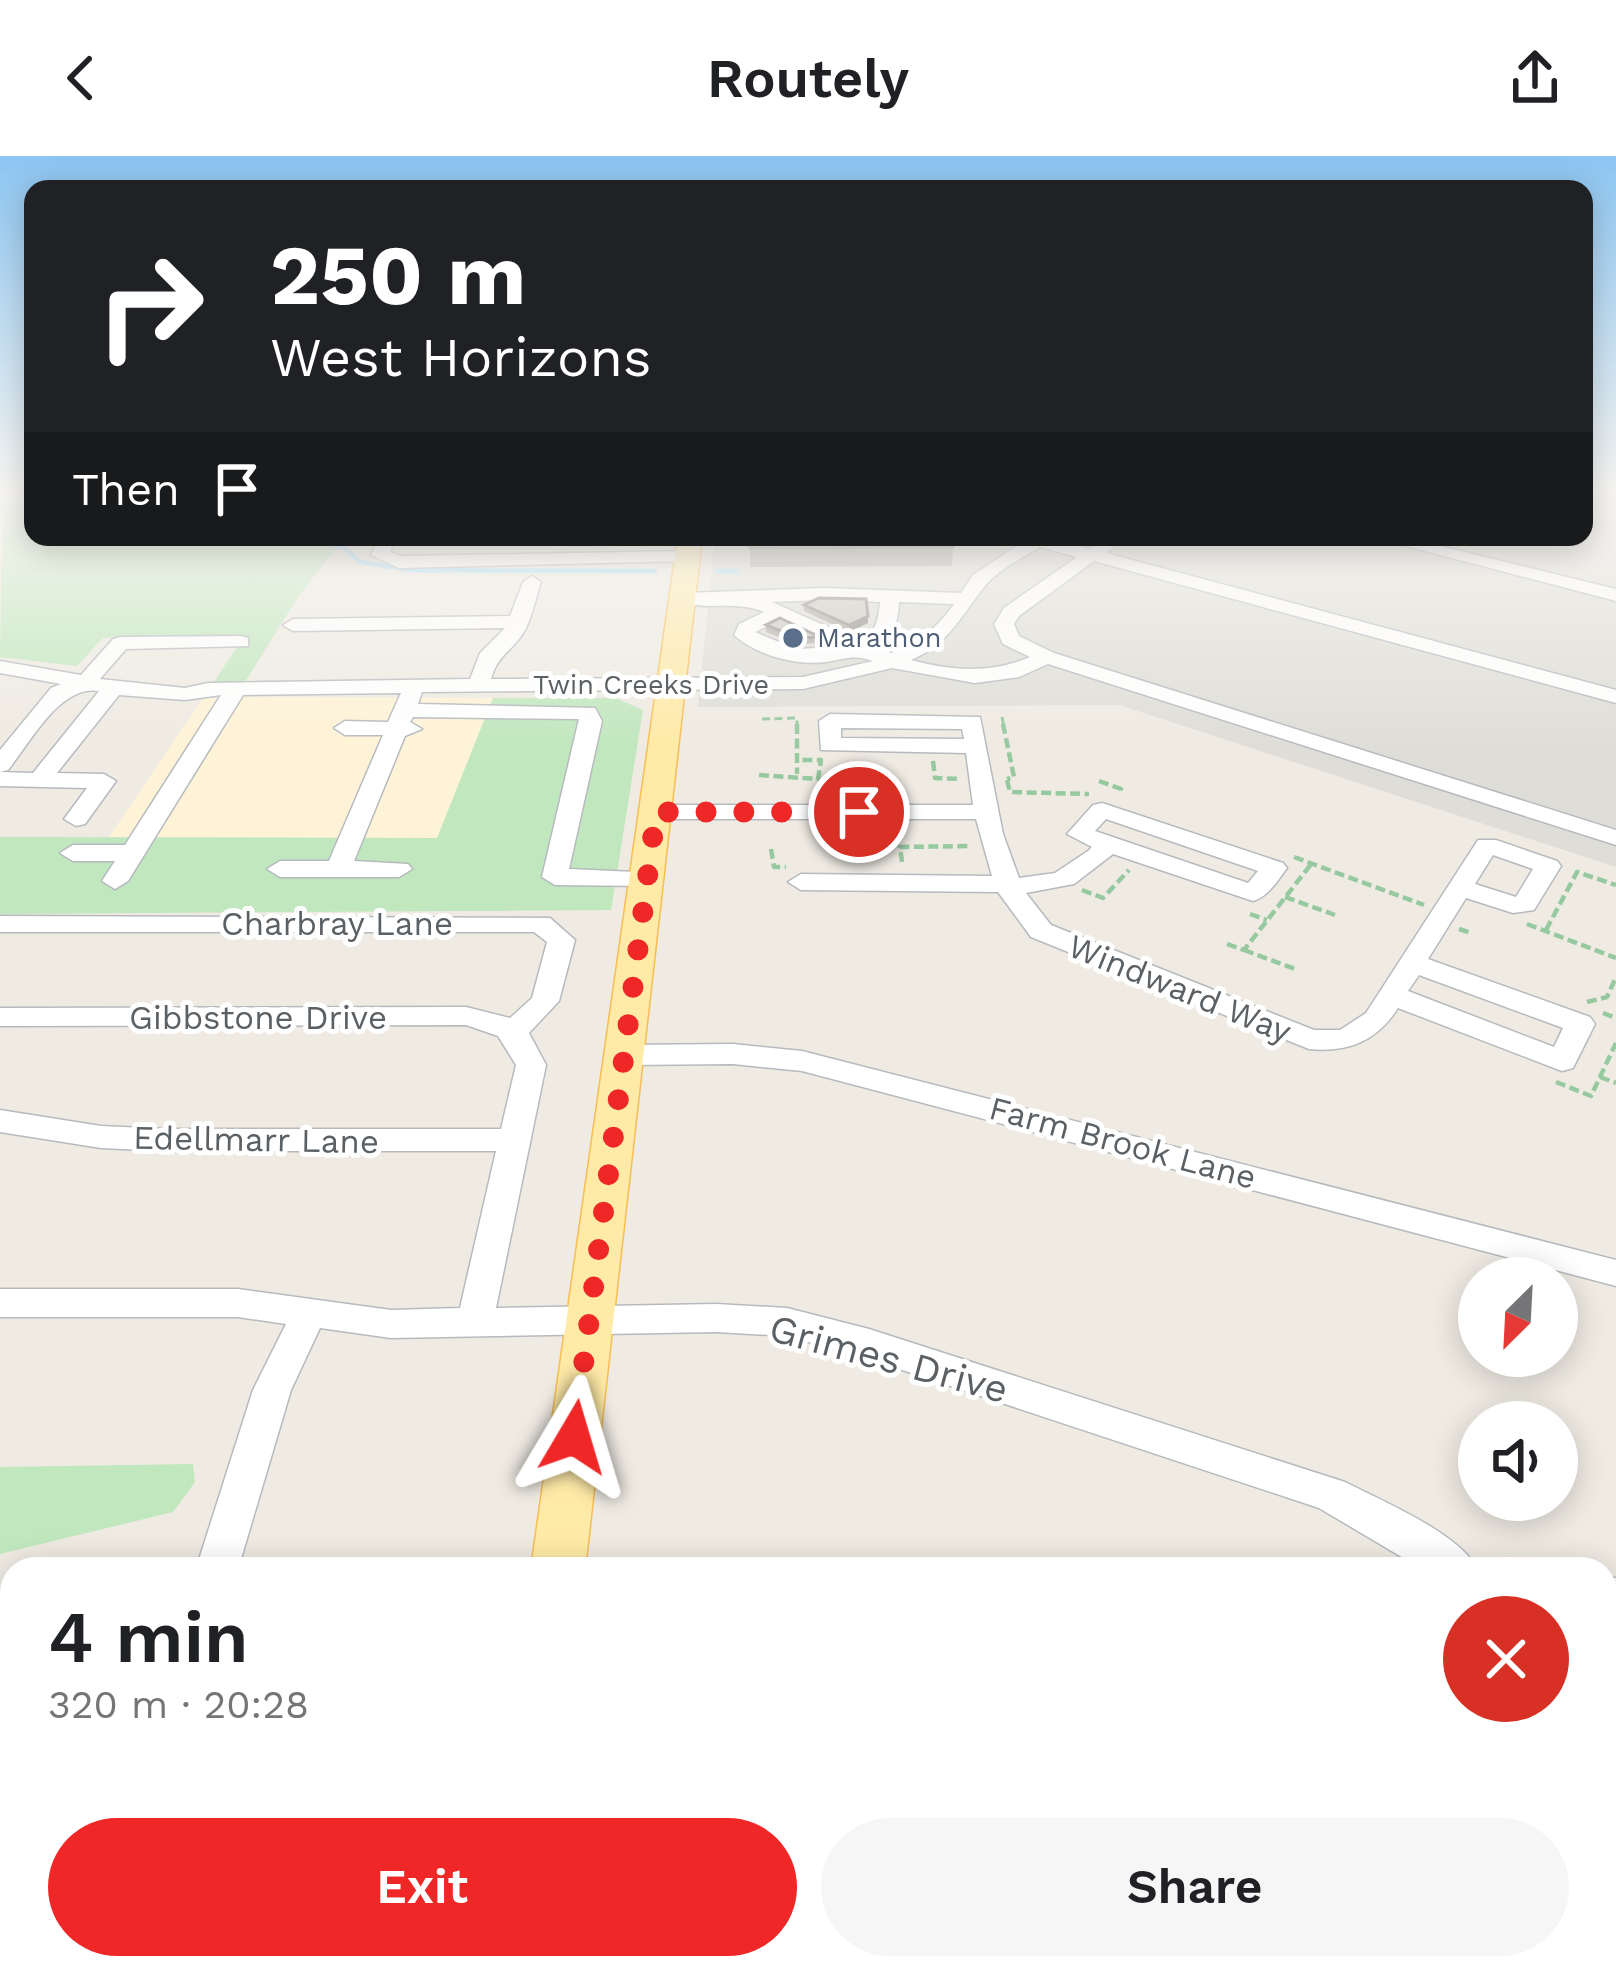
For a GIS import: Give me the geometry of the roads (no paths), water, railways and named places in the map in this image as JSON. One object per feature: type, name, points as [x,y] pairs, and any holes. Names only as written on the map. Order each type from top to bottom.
[{"type":"main road","points":[[559,1557],[686,576]]},
{"type":"street","name":"Twin Creeks Drive","points":[[0,668],[137,692],[185,694],[208,689],[803,682],[895,662],[939,637],[984,576]]},
{"type":"street","points":[[1063,576],[1011,612],[1004,624],[1010,640],[1047,658],[1616,838]]},
{"type":"street","points":[[1171,576],[1616,698]]},
{"type":"street","points":[[1553,576],[1616,595]]},
{"type":"street","points":[[760,578],[980,579]]},
{"type":"street","points":[[478,686],[487,657],[512,634],[532,582]]},
{"type":"street","points":[[684,599],[890,595],[965,599]]},
{"type":"street","points":[[780,612],[746,628],[744,634],[786,656],[810,658],[862,646],[885,631],[890,595]]},
{"type":"street","points":[[748,598],[895,662],[961,678],[1014,673],[1047,658]]},
{"type":"street","points":[[293,626],[518,622]]},
{"type":"street","points":[[0,765],[59,693],[88,680],[120,643],[241,642]]},
{"type":"street","points":[[39,780],[121,687]]},
{"type":"street","points":[[338,869],[414,687]]},
{"type":"street","points":[[115,881],[236,689]]},
{"type":"street","points":[[346,728],[401,719],[586,713],[591,721],[555,877],[647,878]]},
{"type":"street","points":[[401,719],[453,729]]},
{"type":"street","points":[[830,721],[975,734],[829,745],[830,721]]},
{"type":"street","name":"Windward Way","points":[[975,734],[988,812],[1008,886],[1018,909],[1041,931],[1288,1033],[1330,1042],[1359,1035],[1392,995]]},
{"type":"street","points":[[0,779],[104,781],[76,820]]},
{"type":"street","points":[[1102,810],[1274,868],[1253,893],[1109,844],[1079,834],[1102,810]]},
{"type":"street","points":[[656,812],[988,812]]},
{"type":"street","points":[[801,882],[1008,886],[1068,879],[1109,844]]},
{"type":"street","points":[[1413,963],[1580,1024],[1562,1061],[1392,995],[1413,963],[1455,910],[1487,845],[1541,862],[1547,869],[1526,904],[1455,910]]},
{"type":"street","points":[[74,853],[133,853]]},
{"type":"street","points":[[280,869],[399,869]]},
{"type":"street","name":"Charbray Lane","points":[[0,924],[541,924],[561,940],[556,960],[545,1001],[514,1031]]},
{"type":"street","name":"Gibbstone Drive","points":[[0,1017],[466,1016],[514,1031]]},
{"type":"street","points":[[474,1324],[531,1065],[514,1031]]},
{"type":"street","name":"Farm Brook Lane","points":[[625,1055],[733,1054],[802,1060],[1616,1273]]},
{"type":"street","name":"Edellmarr Lane","points":[[0,1121],[100,1137],[167,1140],[512,1140]]},
{"type":"street","name":"Grimes Drive","points":[[0,1304],[238,1303],[391,1324],[716,1318],[787,1322],[869,1344],[1331,1494],[1393,1526],[1438,1557]]},
{"type":"street","points":[[221,1557],[272,1390],[310,1312]]},
{"type":"place","name":"Marathon","points":[[793,638]]}]
